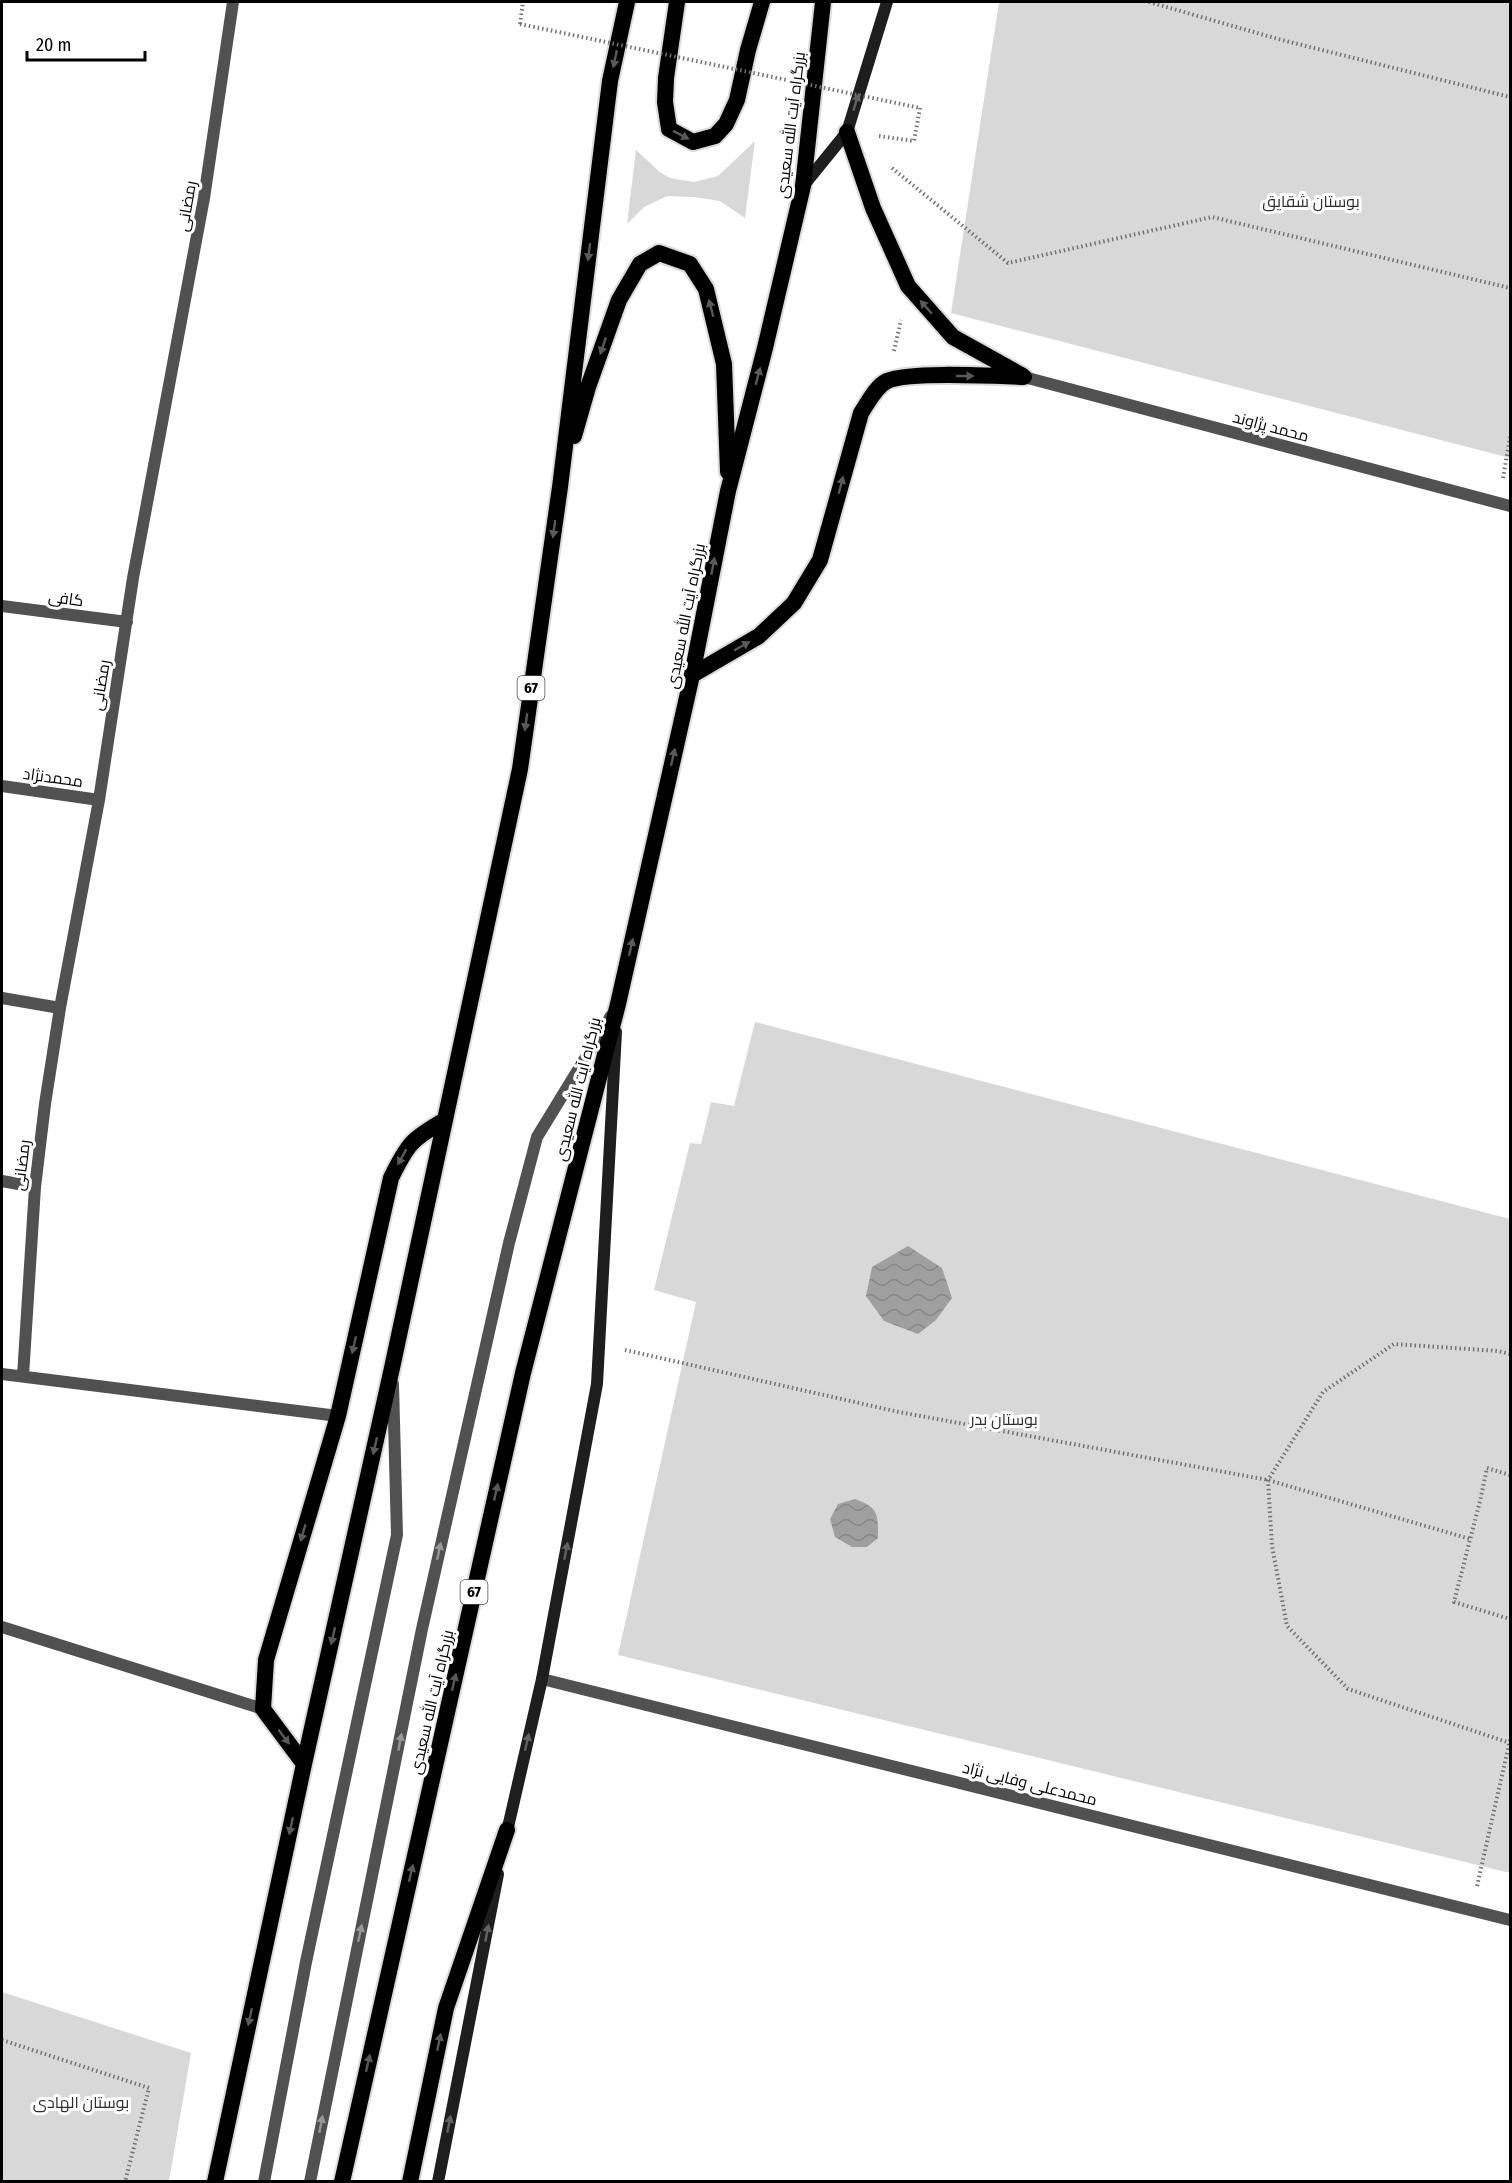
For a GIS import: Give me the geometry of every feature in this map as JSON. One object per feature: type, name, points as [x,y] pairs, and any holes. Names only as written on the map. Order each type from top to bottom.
[{"type":"highway","name":"67","points":[[215,2181],[520,769],[560,488],[610,81],[627,2]]},
{"type":"highway","points":[[677,2],[666,78],[665,102],[669,129],[693,142],[715,136],[726,124],[737,100],[762,2]]},
{"type":"highway","name":"بزرگراه آیت الله سعیدی","points":[[342,2181],[523,1373],[618,1004],[692,675],[728,491],[803,186],[823,2]]},
{"type":"highway","points":[[847,132],[873,208],[909,286],[953,337],[1024,376]]},
{"type":"highway","points":[[560,488],[588,387],[619,300],[640,264],[659,253],[690,264],[706,289],[724,363],[728,491]]},
{"type":"highway","points":[[692,675],[759,636],[794,603],[820,560],[861,413],[873,394],[887,381],[913,376],[1024,376]]},
{"type":"highway","points":[[304,1764],[263,1710],[266,1660],[338,1416],[391,1178],[404,1151],[418,1136],[445,1120]]},
{"type":"highway","points":[[410,2181],[446,2008],[507,1830]]},
{"type":"main road","points":[[803,186],[847,132],[888,2]]},
{"type":"main road","points":[[438,2181],[507,1830],[542,1679],[597,1384],[618,1004]]},
{"type":"street","name":"رمضانی","points":[[23,1376],[35,1187],[60,1008],[99,800],[135,566],[204,198],[233,2]]},
{"type":"street","name":"محمد پژاوند","points":[[1024,376],[1504,505]]},
{"type":"street","name":"کافی","points":[[2,606],[127,622]]},
{"type":"street","name":"محمدنژاد","points":[[2,786],[99,800]]},
{"type":"street","points":[[2,998],[60,1008]]},
{"type":"street","points":[[310,2181],[422,1629],[508,1243],[537,1137],[618,1004]]},
{"type":"street","points":[[2,1182],[35,1187]]},
{"type":"street","points":[[264,2181],[306,1962],[397,1535],[392,1368]]},
{"type":"street","points":[[2,1374],[338,1416]]},
{"type":"street","points":[[2,1627],[263,1710]]},
{"type":"street","name":"محمدعلی وفایی نژاد","points":[[542,1679],[1510,1920]]},
{"type":"path","points":[[523,2],[520,24],[920,108],[914,141]]},
{"type":"path","points":[[1149,2],[1278,39],[1510,98]]},
{"type":"path","points":[[847,132],[1008,263],[1212,217],[1510,288]]},
{"type":"path","points":[[887,381],[909,286]]},
{"type":"path","points":[[1504,505],[1510,437]]},
{"type":"path","points":[[1471,1910],[1510,1742],[1348,1689],[1287,1626],[1272,1546],[1268,1480],[1323,1392],[1395,1344],[1498,1351],[1510,1354]]},
{"type":"path","points":[[600,1345],[899,1412],[1268,1480],[1470,1539]]},
{"type":"path","points":[[1510,1475],[1486,1468],[1454,1602],[1510,1619]]},
{"type":"path","points":[[2,2040],[149,2088],[125,2181]]},
{"type":"green space","name":"بوستان شقایق","points":[[999,2],[1510,2],[1510,458],[951,313]]},
{"type":"green space","points":[[755,141],[745,218],[720,201],[667,196],[644,207],[627,224],[636,150],[661,173],[670,178],[694,182],[718,176]]},
{"type":"green space","name":"بوستان بدر","points":[[755,1022],[1510,1219],[1510,1873],[618,1655],[696,1302],[654,1290],[690,1143],[701,1144],[711,1102],[734,1106]]},
{"type":"green space","name":"بوستان الهادی","points":[[2,1992],[191,2053],[169,2181],[2,2181]]},
{"type":"water","points":[[908,1246],[942,1268],[952,1298],[936,1320],[918,1334],[884,1321],[866,1296],[872,1267]]},
{"type":"water","points":[[855,1499],[873,1509],[877,1517],[878,1538],[867,1547],[852,1547],[835,1537],[830,1519],[838,1504]]}]
